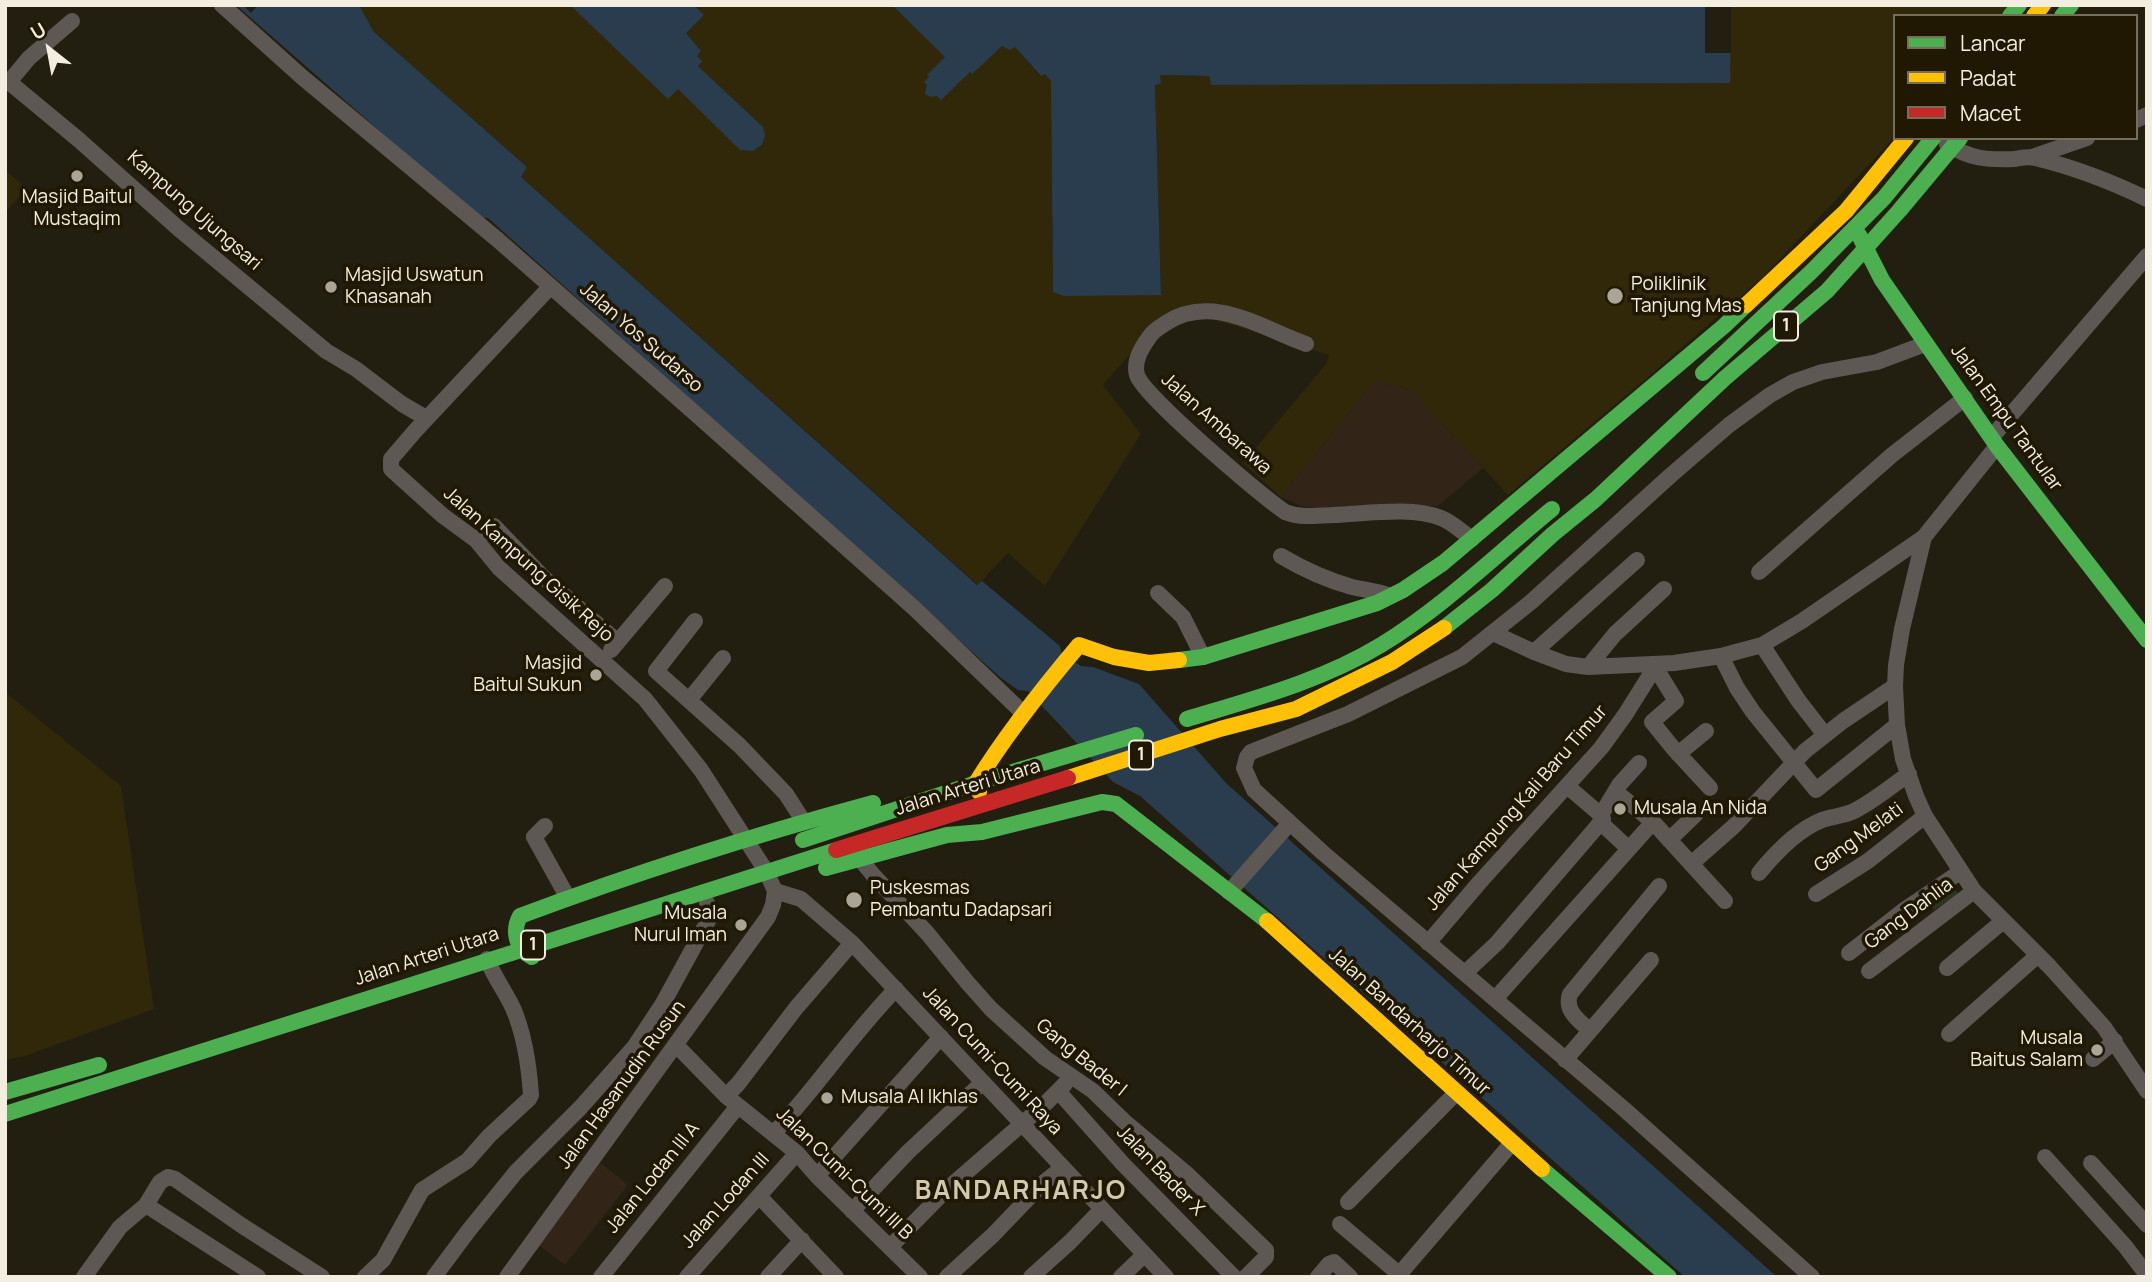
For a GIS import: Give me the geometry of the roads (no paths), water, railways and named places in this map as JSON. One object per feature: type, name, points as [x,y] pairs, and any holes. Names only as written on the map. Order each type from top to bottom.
[{"type":"main road","points":[[984,806],[976,783],[996,748],[1079,645],[1114,657],[1149,663],[1203,657],[1365,607],[1390,596],[1443,563],[1724,326],[1846,211],[1904,140]]},
{"type":"main road","name":"1","points":[[1688,386],[1811,272],[1875,207],[1931,140]]},
{"type":"main road","name":"Jalan Arteri Utara","points":[[5,1114],[487,959],[771,882],[942,819],[1220,729],[1296,709],[1392,662],[1440,631],[1492,590],[1828,291],[1958,140]]},
{"type":"main road","name":"Jalan Empu Tantular","points":[[1846,211],[1882,280],[1925,344],[1994,441],[2147,640]]},
{"type":"main road","name":"1","points":[[1173,723],[1334,670],[1381,645],[1424,615],[1567,498]]},
{"type":"main road","name":"Jalan Arteri Utara","points":[[740,859],[1147,731]]},
{"type":"main road","points":[[942,819],[947,835],[771,882],[534,958],[526,955],[510,932],[520,916],[568,898],[987,765]]},
{"type":"main road","name":"Jalan Bandarharjo Timur","points":[[947,835],[982,832],[1102,802],[1116,804],[1232,889],[1512,1143],[1669,1277]]},
{"type":"main road","name":"Jalan Arteri Utara","points":[[510,932],[635,892]]},
{"type":"main road","points":[[5,1092],[118,1059]]},
{"type":"street","name":"Jalan Yos Sudarso","points":[[222,5],[302,77],[498,240],[905,600],[1023,713]]},
{"type":"street","name":"Kampung Ujungsari","points":[[72,21],[7,80],[79,139],[179,229],[326,351],[426,418]]},
{"type":"street","points":[[1942,140],[1964,155],[2001,159],[2032,157],[2081,140]]},
{"type":"street","points":[[2032,157],[2089,174],[2147,199]]},
{"type":"street","points":[[1493,633],[1566,664],[1588,667],[1656,666],[1721,656],[1762,645],[1802,621],[1924,537],[1994,441],[2147,256]]},
{"type":"street","name":"Jalan Kampung Gisik Rejo","points":[[550,287],[426,418],[391,459],[391,469],[442,515],[476,540],[499,568],[645,699],[701,770],[747,841],[769,850],[771,882]]},
{"type":"street","name":"Jalan Ambarawa","points":[[1306,344],[1220,311],[1195,310],[1175,317],[1154,331],[1142,348],[1136,364],[1137,376],[1144,388],[1180,422],[1285,512],[1321,516],[1406,512],[1437,516],[1472,539]]},
{"type":"street","points":[[1812,1277],[1624,1109],[1465,973],[1287,827],[1254,790],[1244,768],[1251,752],[1348,714],[1462,657],[1531,602],[1709,442],[1770,395],[1793,382],[1822,372],[1877,362],[1925,344]]},
{"type":"street","points":[[1759,572],[1883,462],[1965,398]]},
{"type":"street","points":[[476,540],[494,526],[544,578],[618,642]]},
{"type":"street","points":[[1924,537],[1902,629],[1895,686],[1897,726],[1903,759],[1925,816],[1974,891],[2104,1027],[2147,1091]]},
{"type":"street","points":[[1281,556],[1311,572],[1353,587],[1390,596]]},
{"type":"street","points":[[1534,652],[1637,560]]},
{"type":"street","points":[[602,660],[665,586]]},
{"type":"street","points":[[1588,667],[1609,640],[1664,589]]},
{"type":"street","points":[[1158,593],[1184,617],[1203,657]]},
{"type":"street","points":[[695,621],[656,671],[740,746],[786,794],[804,822]]},
{"type":"street","points":[[1762,645],[1825,735]]},
{"type":"street","points":[[1721,656],[1753,712],[1814,789],[1818,789],[1897,726]]},
{"type":"street","points":[[689,700],[723,659]]},
{"type":"street","points":[[1656,666],[1676,701],[1652,722],[1710,788]]},
{"type":"street","name":"Jalan Kampung Kali Baru Timur","points":[[1429,943],[1479,883],[1601,748],[1656,666]]},
{"type":"street","points":[[1691,864],[1733,827],[1794,762],[1825,735],[1895,686]]},
{"type":"street","points":[[1678,754],[1706,731]]},
{"type":"street","points":[[1465,973],[1497,943],[1600,818],[1619,785],[1639,763]]},
{"type":"street","points":[[1759,873],[1774,854],[1797,834],[1818,821],[1853,812],[1909,774]]},
{"type":"street","points":[[1567,786],[1629,849]]},
{"type":"street","points":[[1616,792],[1653,822],[1725,901]]},
{"type":"street","points":[[1669,840],[1696,814]]},
{"type":"street","name":"Gang Melati","points":[[1816,894],[1868,861],[1925,816]]},
{"type":"street","points":[[1495,999],[1653,822]]},
{"type":"street","points":[[545,826],[534,837],[568,898]]},
{"type":"street","points":[[1232,889],[1287,827]]},
{"type":"street","name":"Gang Bader I","points":[[860,859],[991,1009],[1045,1058],[1093,1091],[1126,1124],[1188,1175],[1266,1251],[1266,1257],[1247,1277]]},
{"type":"street","points":[[1849,953],[1904,910],[1960,872]]},
{"type":"street","name":"Jalan Hasanudin Rusun","points":[[508,1277],[768,918],[774,905],[771,882]]},
{"type":"street","name":"Jalan Cumi-Cumi Raya","points":[[771,882],[801,899],[852,943],[1166,1277]]},
{"type":"street","points":[[1590,1031],[1568,1008],[1570,994],[1659,886]]},
{"type":"street","name":"Gang Dahlia","points":[[1869,971],[1974,891]]},
{"type":"street","points":[[434,1277],[516,1172],[572,1117],[635,1046],[662,1005],[708,921],[710,914],[707,903]]},
{"type":"street","points":[[1947,968],[2003,922]]},
{"type":"street","name":"Jalan Lodan III A","points":[[601,1277],[732,1101],[738,1084],[756,1059],[831,965],[852,943]]},
{"type":"street","points":[[1949,1034],[2038,955]]},
{"type":"street","points":[[365,1277],[383,1260],[422,1190],[467,1161],[489,1136],[528,1102],[531,1095],[522,1032],[487,959]]},
{"type":"street","points":[[1565,1060],[1651,960]]},
{"type":"street","points":[[774,1133],[801,1104],[843,1048],[897,989]]},
{"type":"street","points":[[817,1176],[941,1037]]},
{"type":"street","points":[[2093,1059],[2115,1041]]},
{"type":"street","name":"Jalan Cumi-Cumi III B","points":[[677,1046],[732,1101],[797,1153],[920,1277]]},
{"type":"street","points":[[890,1247],[946,1191],[1071,1078]]},
{"type":"street","points":[[852,1211],[908,1152],[983,1082]]},
{"type":"street","name":"Jalan Bader X","points":[[1058,1091],[1123,1164],[1234,1277]]},
{"type":"street","points":[[1348,1202],[1456,1093]]},
{"type":"street","points":[[1340,1224],[1398,1276],[1512,1143]]},
{"type":"street","name":"Jalan Lodan III","points":[[687,1277],[797,1153]]},
{"type":"street","points":[[2045,1157],[2125,1246],[2147,1275]]},
{"type":"street","points":[[2091,1163],[2147,1225]]},
{"type":"street","points":[[947,1277],[1063,1167]]},
{"type":"street","points":[[84,1277],[120,1227],[146,1205],[160,1182],[168,1177],[172,1177],[322,1277]]},
{"type":"street","points":[[759,1196],[836,1277]]},
{"type":"street","points":[[146,1205],[258,1277]]},
{"type":"street","points":[[1031,1277],[1102,1209]]},
{"type":"street","points":[[768,1277],[802,1240]]},
{"type":"street","points":[[1121,1277],[1144,1255]]},
{"type":"street","points":[[1318,1277],[1334,1262],[1350,1277]]},
{"type":"water","points":[[236,5],[243,5],[251,13],[258,5],[359,5],[374,32],[527,167],[521,177],[977,585],[982,581],[1060,646],[1061,652],[1081,666],[1093,667],[1139,684],[1226,783],[1777,1277],[1685,1277],[1140,796],[1113,782],[1028,691],[1018,690],[1001,678],[488,218],[478,217]]},
{"type":"water","points":[[570,5],[694,5],[704,15],[686,33],[701,51],[697,56],[702,61],[698,66],[763,127],[765,136],[762,145],[753,151],[740,150],[678,89],[668,99]]},
{"type":"water","points":[[892,5],[1731,5],[1730,83],[1211,85],[1209,76],[1160,75],[1161,84],[1155,85],[1161,295],[1064,296],[1053,292],[1051,81],[1045,74],[1041,76],[1015,47],[1010,50],[1002,46],[941,100],[937,96],[931,97],[925,94],[927,85],[924,82],[929,77],[927,75],[945,57]]},
{"type":"place","name":"Masjid Baitul Mustaqim","points":[[77,176]]},
{"type":"place","name":"Masjid Uswatun Khasanah","points":[[331,287]]},
{"type":"place","name":"Poliklinik Tanjung Mas","points":[[1615,296]]},
{"type":"place","name":"Masjid Baitul Sukun","points":[[596,675]]},
{"type":"place","name":"Musala An Nida","points":[[1620,809]]},
{"type":"place","name":"Puskesmas Pembantu Dadapsari","points":[[854,900]]},
{"type":"place","name":"Musala Nurul Iman","points":[[741,925]]},
{"type":"place","name":"Musala Baitus Salam","points":[[2097,1050]]},
{"type":"place","name":"Musala Al Ikhlas","points":[[827,1098]]},
{"type":"district","name":"BANDARHARJO","points":[[1021,1192]]}]
